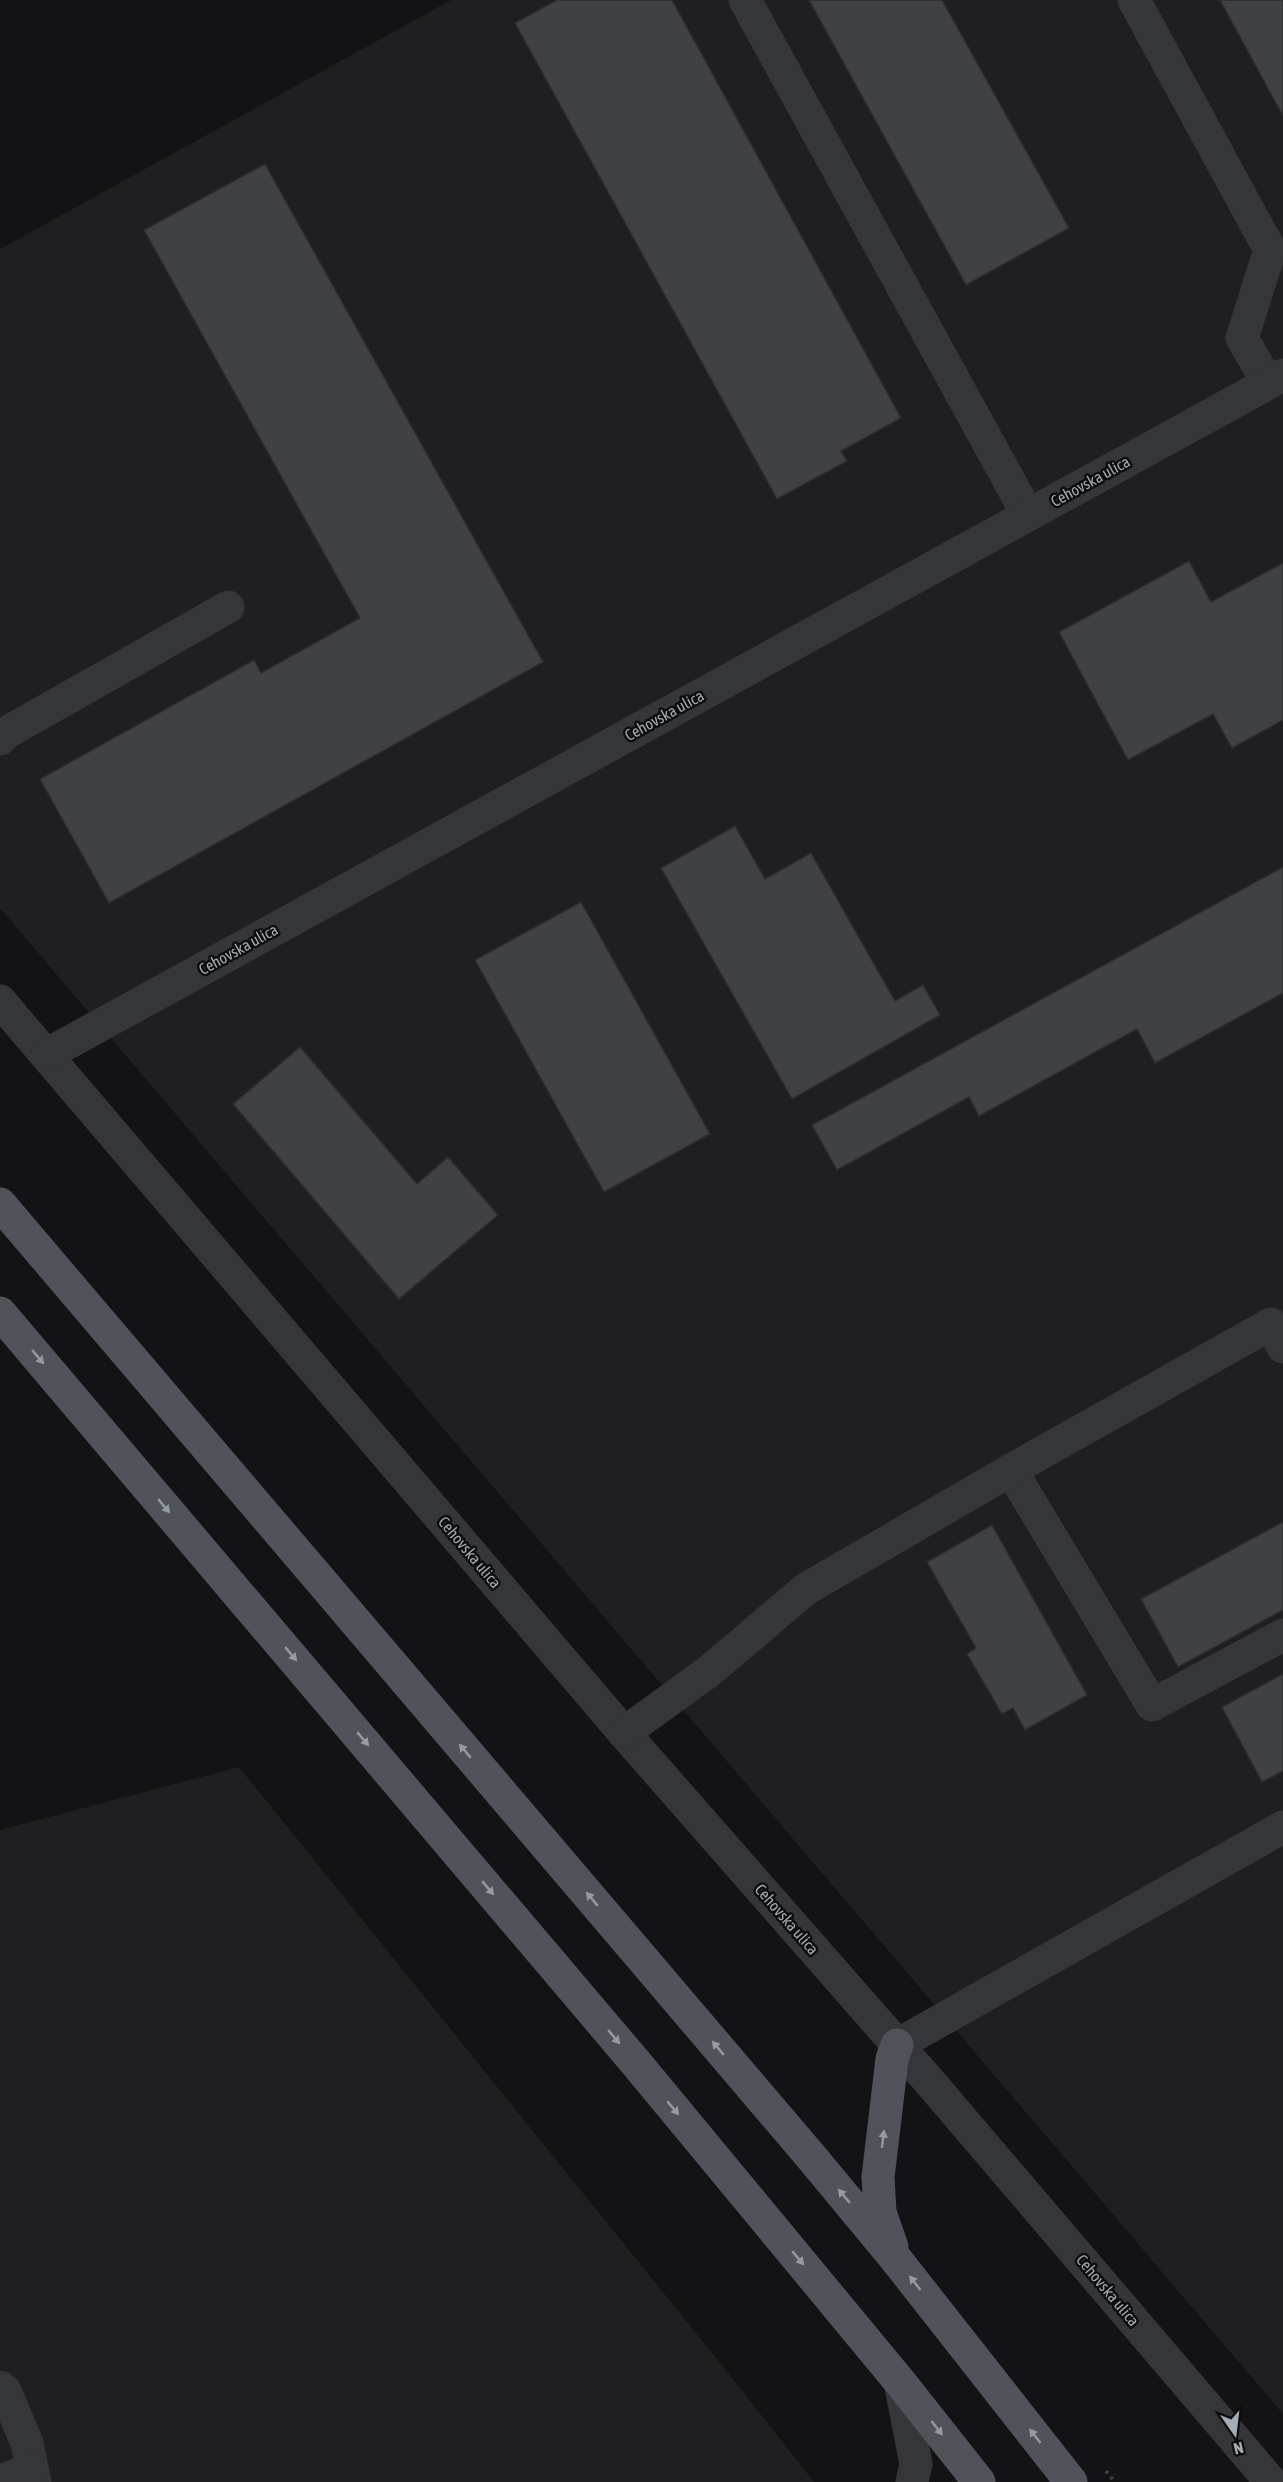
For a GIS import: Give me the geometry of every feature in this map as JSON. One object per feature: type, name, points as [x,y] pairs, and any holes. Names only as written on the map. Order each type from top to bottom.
[{"type":"main road","points":[[0,1204],[895,2258],[1071,2482]]},
{"type":"main road","points":[[0,1313],[606,2027],[900,2382],[979,2482]]},
{"type":"main road","points":[[895,2258],[880,2212],[878,2177],[892,2059],[897,2045]]},
{"type":"street","points":[[745,0],[1029,515]]},
{"type":"street","points":[[1134,0],[1270,250],[1242,338],[1276,379]]},
{"type":"street","name":"Cehovska ulica","points":[[46,1055],[1276,379]]},
{"type":"street","points":[[0,739],[6,733],[228,607]]},
{"type":"street","name":"Cehovska ulica","points":[[0,1001],[624,1733],[897,2045],[1271,2482]]},
{"type":"street","points":[[624,1733],[708,1672],[806,1589],[1270,1324],[1283,1347]]},
{"type":"street","points":[[1011,1470],[1152,1705],[1283,1635]]},
{"type":"street","points":[[897,2045],[1283,1827]]},
{"type":"street","points":[[900,2382],[916,2464],[912,2482]]},
{"type":"street","points":[[0,2387],[5,2391],[27,2443],[34,2476],[0,2481]]},
{"type":"path","points":[[1100,2464],[1114,2482]]},
{"type":"shaded area","points":[[451,0],[1283,0],[1283,2414],[0,908],[0,249]]},
{"type":"shaded area","points":[[239,1767],[814,2482],[0,2482],[0,1830]]},
{"type":"building","points":[[557,0],[672,0],[901,418],[841,451],[847,461],[777,499],[515,23]]},
{"type":"building","points":[[809,0],[942,0],[1069,228],[966,285]]},
{"type":"building","points":[[1220,0],[1283,0],[1283,116]]},
{"type":"building","points":[[265,164],[543,662],[109,903],[40,779],[254,660],[261,673],[360,618],[144,230]]},
{"type":"building","points":[[1189,561],[1211,602],[1283,563],[1283,720],[1232,748],[1213,714],[1128,760],[1059,632]]},
{"type":"building","points":[[735,826],[765,879],[811,853],[895,1001],[923,985],[940,1015],[792,1099],[661,868]]},
{"type":"building","points":[[1283,867],[1283,993],[1155,1063],[1137,1029],[979,1116],[969,1097],[837,1170],[812,1125]]},
{"type":"building","points":[[581,902],[710,1134],[604,1192],[475,960]]},
{"type":"building","points":[[300,1047],[417,1184],[448,1157],[498,1215],[399,1299],[233,1104]]},
{"type":"building","points":[[1283,1522],[1283,1610],[1178,1667],[1141,1599]]},
{"type":"building","points":[[992,1525],[1087,1695],[1025,1730],[1013,1708],[1002,1714],[967,1654],[976,1648],[927,1562]]},
{"type":"building","points":[[1283,1674],[1283,1771],[1262,1782],[1222,1707]]}]
